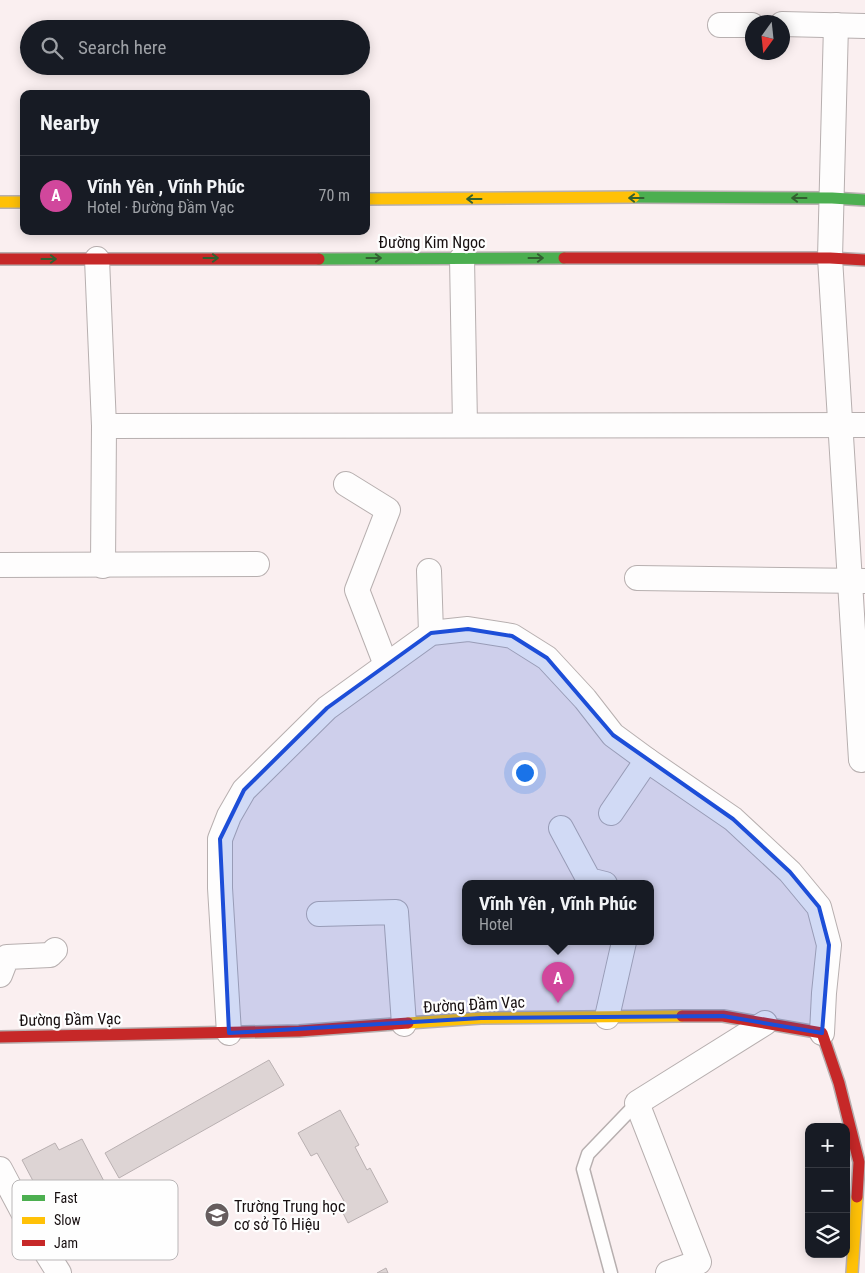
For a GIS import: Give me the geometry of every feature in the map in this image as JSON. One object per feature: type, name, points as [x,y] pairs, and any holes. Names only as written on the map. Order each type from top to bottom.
[{"type":"main road","points":[[370,199],[832,198],[865,200]]},
{"type":"main road","points":[[0,202],[20,202]]},
{"type":"main road","name":"Đường Kim Ngọc","points":[[0,259],[830,258],[865,260]]},
{"type":"main road","name":"Đường Đầm Vạc","points":[[0,1037],[299,1031],[481,1018],[723,1016],[822,1033]]},
{"type":"main road","points":[[822,1033],[839,1083],[859,1162],[861,1203],[852,1273]]},
{"type":"street","points":[[790,24],[865,26]]},
{"type":"street","points":[[720,25],[745,25]]},
{"type":"street","points":[[836,25],[830,258],[840,425],[857,581],[861,760]]},
{"type":"street","points":[[462,258],[465,425]]},
{"type":"street","points":[[97,259],[104,426],[103,566]]},
{"type":"street","points":[[104,426],[865,425]]},
{"type":"street","points":[[346,484],[388,510],[357,590],[386,665]]},
{"type":"street","points":[[0,565],[257,564]]},
{"type":"street","points":[[429,571],[430,633]]},
{"type":"street","points":[[637,578],[857,581]]},
{"type":"street","points":[[229,1033],[220,888],[220,839],[229,816],[244,790],[327,708],[430,633],[468,629],[512,636],[547,658],[585,700],[613,735],[733,819],[790,872],[819,907],[829,944],[822,1033]]},
{"type":"street","points":[[611,812],[647,760]]},
{"type":"street","points":[[562,828],[589,880]]},
{"type":"street","points":[[319,914],[396,912],[404,1024]]},
{"type":"street","points":[[607,1017],[623,945]]},
{"type":"street","points":[[0,975],[7,957],[50,955],[55,950]]},
{"type":"street","points":[[668,1273],[699,1262],[637,1103],[765,1024]]},
{"type":"street","points":[[0,1169],[12,1191]]},
{"type":"street","points":[[51,1260],[59,1273]]},
{"type":"lane","points":[[611,1273],[583,1169],[588,1154],[637,1103]]},
{"type":"highlighted area","points":[[468,629],[512,636],[547,658],[613,735],[733,819],[790,872],[819,907],[829,945],[822,1033],[723,1016],[481,1018],[229,1033],[220,839],[244,790],[327,708],[431,633]]},
{"type":"building","points":[[269,1060],[284,1085],[119,1178],[105,1153]]},
{"type":"building","points":[[340,1110],[359,1145],[355,1147],[367,1170],[370,1168],[388,1202],[348,1223],[339,1205],[344,1201],[317,1153],[311,1156],[298,1133]]},
{"type":"building","points":[[82,1139],[103,1180],[33,1180],[22,1160],[55,1143],[59,1150]]},
{"type":"building","points":[[386,1268],[388,1273],[377,1273]]},
{"type":"traffic: fast","points":[[634,197],[832,198],[865,200]]},
{"type":"traffic: fast","points":[[319,259],[564,258]]},
{"type":"traffic: slow","points":[[370,199],[634,197]]},
{"type":"traffic: slow","points":[[0,202],[20,202]]},
{"type":"traffic: slow","points":[[408,1023],[481,1018],[682,1016]]},
{"type":"traffic: slow","points":[[852,1273],[857,1197]]},
{"type":"traffic: jam","points":[[564,258],[830,258],[865,260]]},
{"type":"traffic: jam","points":[[0,259],[319,259]]},
{"type":"traffic: jam","points":[[682,1016],[723,1016],[822,1033],[839,1083],[859,1162],[857,1197]]},
{"type":"traffic: jam","points":[[0,1037],[299,1031],[408,1023]]},
{"type":"place","name":"Vĩnh Yên , Vĩnh Phúc","points":[[558,1003]]},
{"type":"place","name":"Trường Trung học cơ sở Tô Hiệu","points":[[217,1215]]}]
